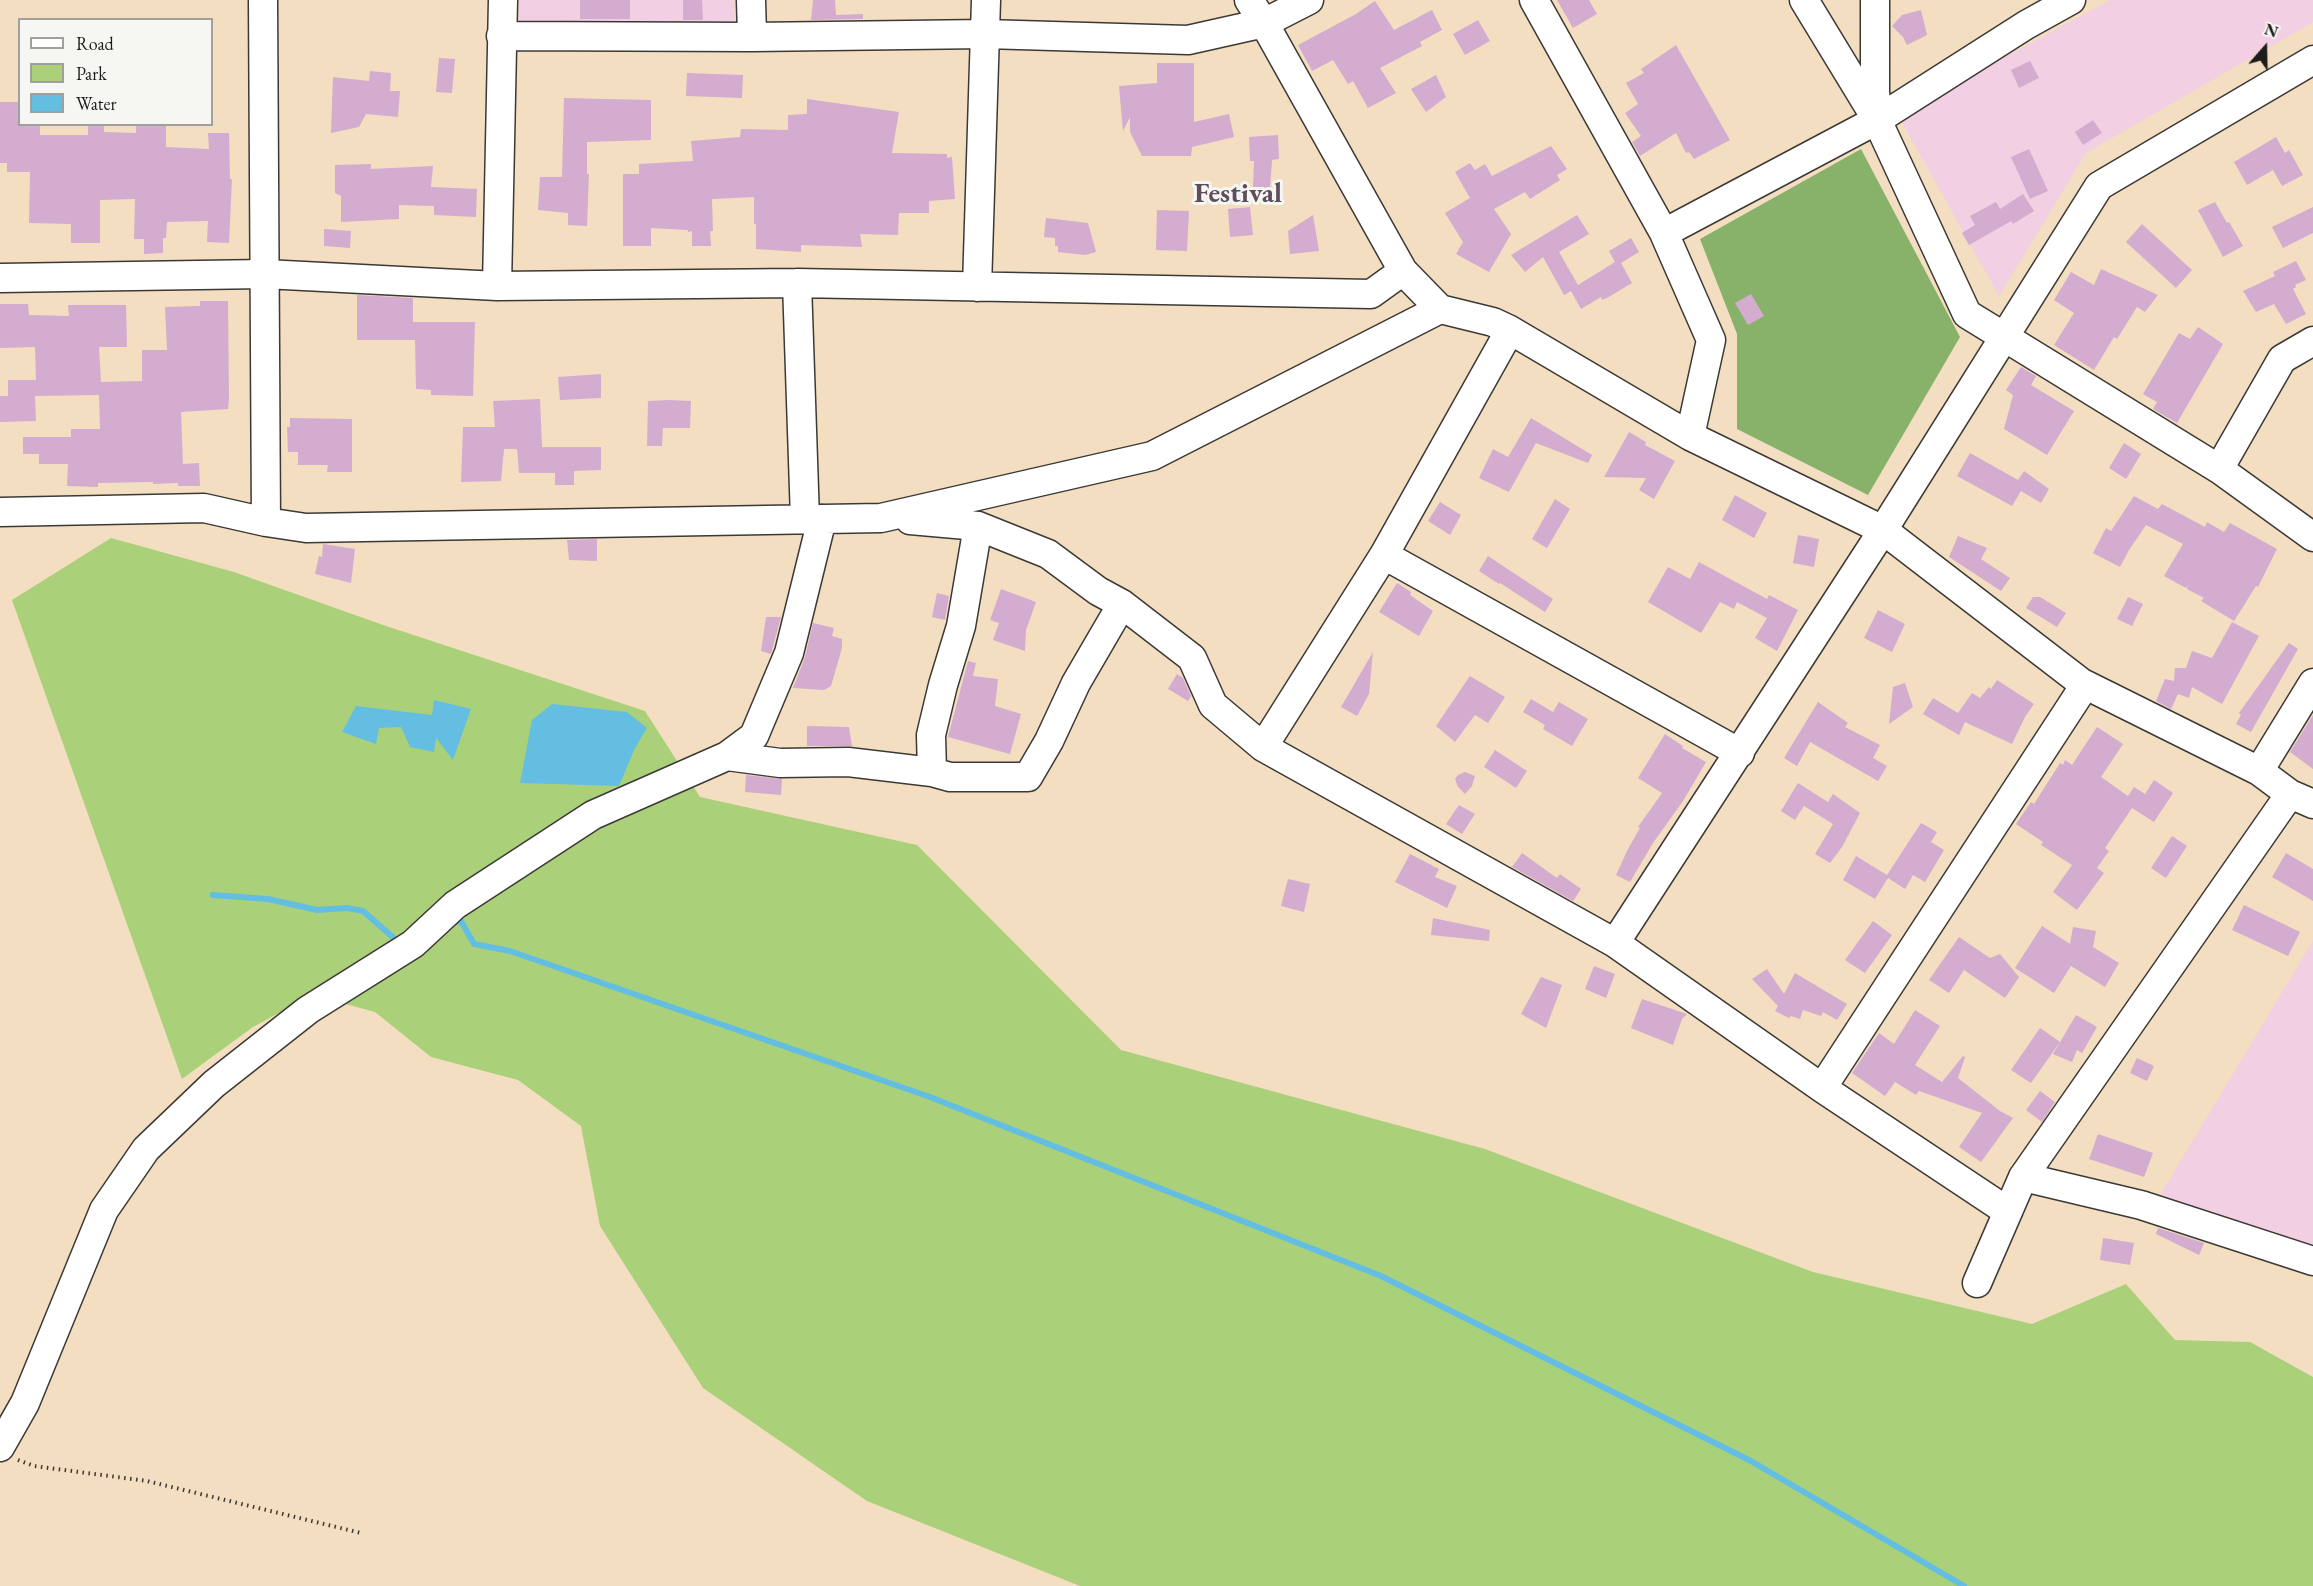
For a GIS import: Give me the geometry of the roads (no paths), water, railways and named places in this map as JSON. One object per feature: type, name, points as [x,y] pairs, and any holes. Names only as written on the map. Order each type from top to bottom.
[{"type":"street","points":[[263,0],[266,522]]},
{"type":"street","points":[[497,286],[503,0]]},
{"type":"street","points":[[751,0],[752,37]]},
{"type":"street","points":[[976,287],[986,0]]},
{"type":"street","points":[[501,36],[752,37],[985,34],[1188,40],[1256,11],[1309,0]]},
{"type":"street","points":[[1534,0],[1664,233],[1711,340],[1690,436]]},
{"type":"street","points":[[1804,0],[1877,120],[1967,314],[2218,469],[2313,537]]},
{"type":"street","points":[[1875,0],[1877,120]]},
{"type":"street","points":[[1664,233],[1877,120],[2026,25],[2070,0]]},
{"type":"street","points":[[1256,11],[1403,271],[1440,309],[1493,322],[1510,330],[1690,436],[1883,530],[2085,685],[2259,771],[2302,799],[2023,1177],[1977,1283]]},
{"type":"street","points":[[1615,943],[1883,530],[2099,186],[2313,60]]},
{"type":"street","points":[[0,278],[265,274],[497,286],[797,283],[1371,294],[1403,271]]},
{"type":"street","points":[[6,1453],[104,1210],[146,1149],[214,1084],[308,1010],[413,944],[455,905],[593,815],[727,756],[754,736],[789,653],[813,519],[797,283]]},
{"type":"street","points":[[887,517],[1152,456],[1440,309]]},
{"type":"street","points":[[1263,747],[1384,555],[1510,330]]},
{"type":"street","points":[[2218,469],[2282,359],[2313,341]]},
{"type":"street","points":[[0,512],[204,508],[266,522],[306,528],[887,517],[978,526],[1048,554],[1098,591],[1122,604],[1192,658],[1213,705],[1263,747],[1615,943],[1822,1089],[2007,1212]]},
{"type":"street","points":[[932,772],[931,735],[961,626],[978,526]]},
{"type":"street","points":[[1384,555],[1740,753]]},
{"type":"street","points":[[727,756],[780,763],[848,762],[932,772],[950,777],[1028,777],[1049,741],[1076,683],[1122,604]]},
{"type":"street","points":[[2259,771],[2313,683]]},
{"type":"street","points":[[1822,1089],[2085,685]]},
{"type":"street","points":[[2023,1177],[2141,1205],[2313,1261]]},
{"type":"water","points":[[434,700],[471,709],[453,760],[436,738],[434,752],[410,747],[401,727],[379,728],[376,744],[342,732],[356,706],[432,715]]},
{"type":"water","points":[[552,704],[627,712],[647,728],[635,748],[619,786],[520,783],[532,720]]},
{"type":"waterway","points":[[213,895],[268,899],[317,910],[347,908],[363,911],[395,939],[401,939]]},
{"type":"waterway","points":[[451,923],[461,921],[474,944],[510,951],[930,1097],[1381,1276],[1751,1461],[1964,1586]]},
{"type":"district","name":"Festival","points":[[1238,194]]}]
